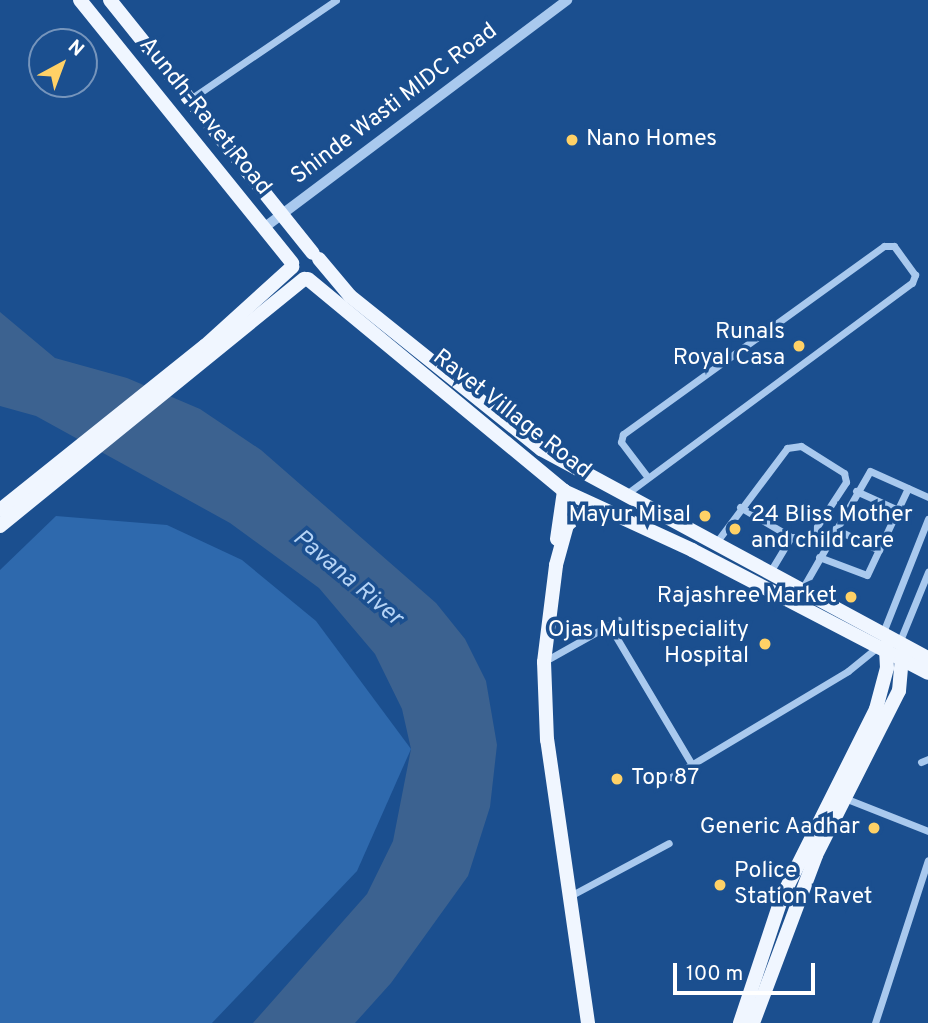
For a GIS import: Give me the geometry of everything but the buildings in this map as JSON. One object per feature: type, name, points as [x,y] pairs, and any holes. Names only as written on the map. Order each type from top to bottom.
[{"type":"main road","name":"Aundh-Ravet Road","points":[[80,0],[306,279]]},
{"type":"main road","name":"Aundh-Ravet Road","points":[[110,0],[192,98],[281,216],[316,256]]},
{"type":"main road","points":[[0,510],[209,351],[319,272],[316,256],[300,253],[292,265],[209,351],[0,526]]},
{"type":"main road","name":"Ravet Village Road","points":[[316,256],[350,296],[508,425],[567,464],[769,574],[886,645]]},
{"type":"main road","name":"Ravet Village Road","points":[[306,279],[561,488],[886,645],[928,658]]},
{"type":"main road","points":[[567,464],[554,478],[561,488],[556,565],[544,662],[547,740],[570,896],[584,1020]]},
{"type":"main road","points":[[556,565],[569,522],[618,503],[621,495]]},
{"type":"main road","points":[[886,645],[905,661],[928,673]]},
{"type":"main road","points":[[753,1023],[838,795],[876,709],[886,645]]},
{"type":"main road","points":[[740,1023],[782,897],[838,795],[892,708],[905,661]]},
{"type":"street","points":[[192,98],[336,0]]},
{"type":"street","name":"Shinde Wasti MIDC Road","points":[[265,227],[567,0]]},
{"type":"street","points":[[621,495],[912,283],[915,275],[894,246],[884,246],[623,434],[621,442],[646,475]]},
{"type":"street","points":[[715,545],[740,507],[787,448],[801,446],[847,478],[810,537],[791,537],[740,507]]},
{"type":"street","points":[[800,592],[856,491],[870,471],[928,497]]},
{"type":"street","points":[[819,557],[863,577],[908,488]]},
{"type":"street","points":[[856,491],[898,510]]},
{"type":"street","points":[[886,645],[928,519]]},
{"type":"street","points":[[835,529],[879,550]]},
{"type":"street","points":[[769,574],[791,537]]},
{"type":"street","points":[[671,777],[848,671],[886,645],[928,572]]},
{"type":"street","points":[[544,662],[618,620]]},
{"type":"street","points":[[609,625],[692,765]]},
{"type":"street","points":[[928,759],[921,762],[928,764]]},
{"type":"street","points":[[838,795],[928,831]]},
{"type":"street","points":[[570,896],[669,843]]},
{"type":"street","points":[[875,1023],[928,860]]},
{"type":"shaded area","points":[[56,516],[167,525],[242,560],[316,621],[411,749],[357,871],[212,1023],[0,1023],[0,570]]},
{"type":"water","name":"Pavana River","points":[[0,312],[55,358],[127,378],[200,409],[261,450],[436,603],[465,639],[486,681],[497,745],[490,807],[468,876],[391,983],[355,1023],[253,1023],[367,894],[393,841],[411,749],[402,709],[375,654],[319,588],[230,523],[36,416],[0,406]]},
{"type":"place","name":"Nano Homes","points":[[572,140]]},
{"type":"place","name":"Runals Royal Casa","points":[[799,346]]},
{"type":"place","name":"Mayur Misal","points":[[705,516]]},
{"type":"place","name":"24 Bliss Mother and child care","points":[[735,529]]},
{"type":"place","name":"Rajashree Market","points":[[851,597]]},
{"type":"place","name":"Ojas Multispeciality Hospital","points":[[765,644]]},
{"type":"place","name":"Top 87","points":[[617,779]]},
{"type":"place","name":"Generic Aadhar","points":[[874,828]]},
{"type":"place","name":"Police Station Ravet","points":[[720,885]]}]
